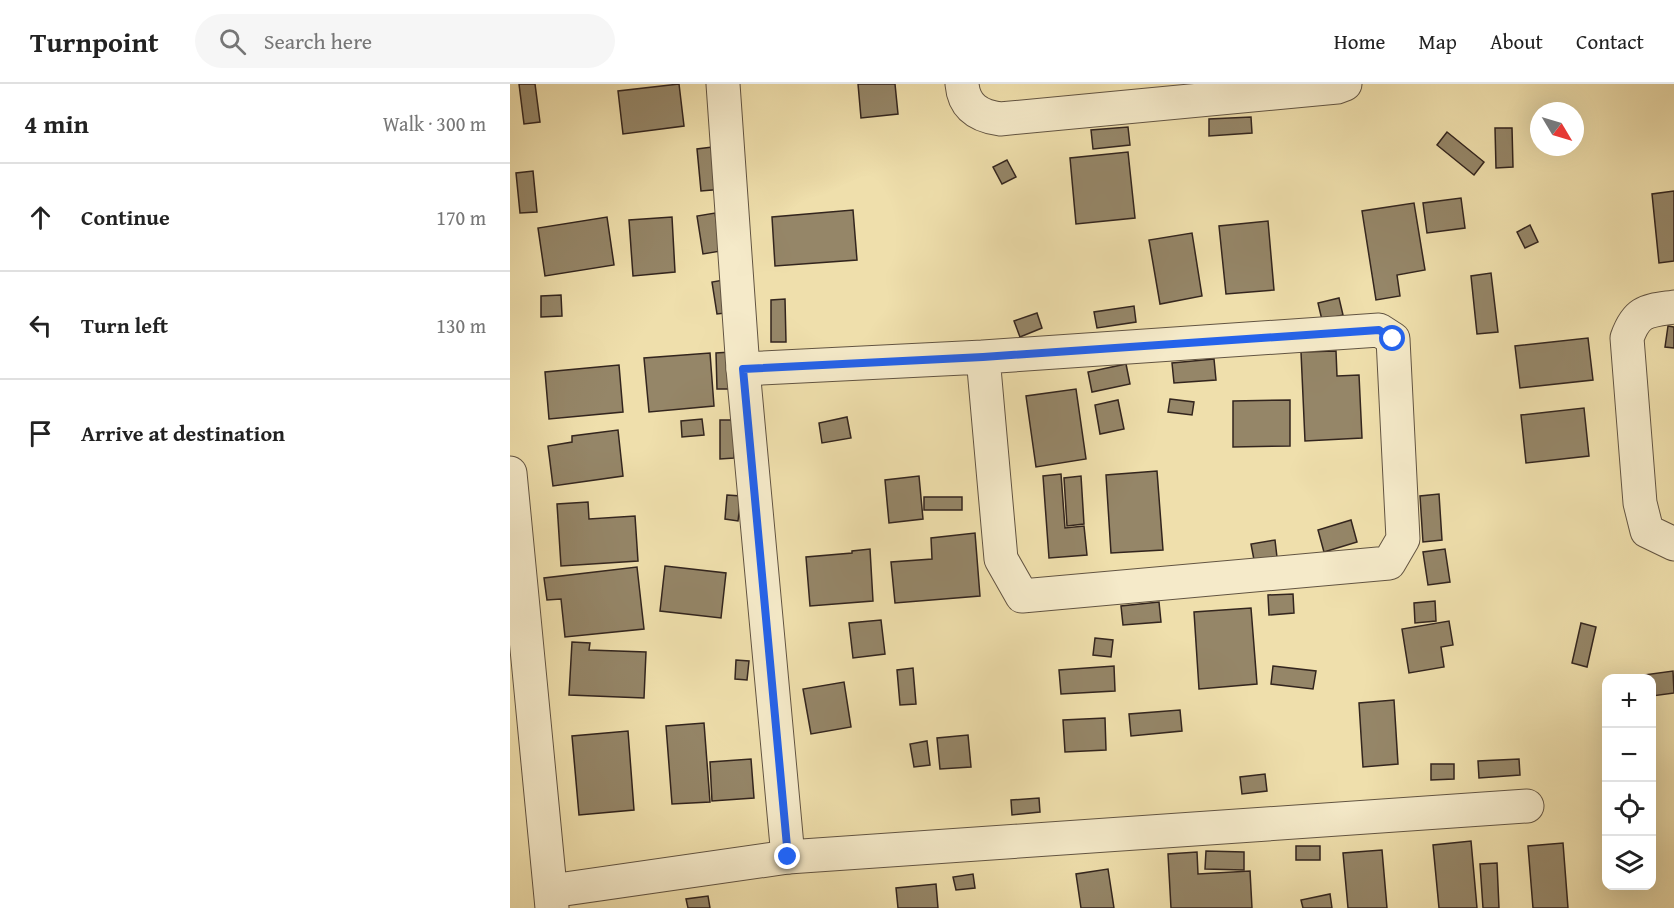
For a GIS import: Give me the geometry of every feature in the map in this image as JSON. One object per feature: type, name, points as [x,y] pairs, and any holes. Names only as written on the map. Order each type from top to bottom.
[{"type":"street","points":[[723,84],[743,369],[788,857]]},
{"type":"street","points":[[962,84],[963,94],[972,110],[986,117],[1000,119],[1337,87],[1346,84]]},
{"type":"street","points":[[1674,307],[1645,312],[1633,322],[1627,338],[1640,503],[1647,531],[1674,544]]},
{"type":"street","points":[[743,369],[983,357],[1379,330],[1393,339],[1403,539],[1389,563],[1022,596],[1001,559],[983,357]]},
{"type":"street","points":[[510,473],[552,900],[788,857],[1527,806]]},
{"type":"building","points":[[519,84],[535,84],[540,122],[524,124]]},
{"type":"building","points":[[679,84],[684,126],[623,134],[618,91]]},
{"type":"building","points":[[858,84],[895,84],[898,114],[861,118]]},
{"type":"building","points":[[1251,117],[1252,133],[1209,136],[1209,119]]},
{"type":"building","points":[[1128,127],[1130,145],[1093,149],[1091,130]]},
{"type":"building","points":[[1495,128],[1512,128],[1513,167],[1496,168]]},
{"type":"building","points":[[1447,132],[1484,162],[1474,175],[1437,145]]},
{"type":"building","points":[[720,146],[724,189],[701,191],[697,149]]},
{"type":"building","points":[[1128,152],[1135,218],[1076,224],[1070,158]]},
{"type":"building","points":[[1007,160],[1016,177],[1002,184],[993,167]]},
{"type":"building","points":[[533,171],[537,212],[520,213],[516,173]]},
{"type":"building","points":[[1674,191],[1674,261],[1659,263],[1652,194]]},
{"type":"building","points":[[1461,198],[1465,228],[1427,233],[1423,203]]},
{"type":"building","points":[[1414,203],[1425,270],[1397,275],[1400,296],[1376,300],[1362,211]]},
{"type":"building","points":[[853,210],[857,260],[775,266],[772,217]]},
{"type":"building","points":[[715,213],[721,251],[703,254],[697,216]]},
{"type":"building","points":[[607,217],[614,265],[545,276],[538,228]]},
{"type":"building","points":[[672,217],[675,272],[633,276],[629,220]]},
{"type":"building","points":[[1268,221],[1274,290],[1226,294],[1219,226]]},
{"type":"building","points":[[1530,225],[1538,242],[1525,248],[1517,232]]},
{"type":"building","points":[[1192,233],[1202,296],[1160,304],[1149,240]]},
{"type":"building","points":[[1491,273],[1498,332],[1477,334],[1471,276]]},
{"type":"building","points":[[729,279],[734,312],[717,314],[712,282]]},
{"type":"building","points":[[561,295],[562,316],[541,317],[541,296]]},
{"type":"building","points":[[1339,298],[1343,315],[1322,320],[1318,303]]},
{"type":"building","points":[[785,299],[786,342],[771,342],[771,300]]},
{"type":"building","points":[[1134,306],[1136,322],[1097,328],[1094,312]]},
{"type":"building","points":[[1037,313],[1042,328],[1020,337],[1014,321]]},
{"type":"building","points":[[1668,326],[1674,327],[1674,348],[1665,347]]},
{"type":"building","points":[[1588,338],[1593,380],[1520,388],[1515,346]]},
{"type":"building","points":[[1336,351],[1337,376],[1359,375],[1362,438],[1305,441],[1301,352]]},
{"type":"building","points":[[731,352],[732,389],[717,389],[716,353]]},
{"type":"building","points":[[710,353],[714,406],[649,412],[644,358]]},
{"type":"building","points":[[1214,359],[1216,380],[1174,383],[1172,363]]},
{"type":"building","points":[[1126,364],[1130,384],[1092,392],[1088,372]]},
{"type":"building","points":[[619,365],[623,412],[549,419],[545,372]]},
{"type":"building","points":[[1076,389],[1086,459],[1036,467],[1026,396]]},
{"type":"building","points":[[1170,399],[1194,402],[1192,415],[1168,412]]},
{"type":"building","points":[[1118,400],[1124,429],[1100,434],[1095,405]]},
{"type":"building","points":[[1290,400],[1290,446],[1233,447],[1233,401]]},
{"type":"building","points":[[1584,408],[1589,456],[1526,463],[1521,415]]},
{"type":"building","points":[[847,417],[851,438],[822,443],[819,423]]},
{"type":"building","points":[[702,419],[704,435],[682,437],[681,421]]},
{"type":"building","points":[[720,420],[734,420],[734,458],[720,459]]},
{"type":"building","points":[[618,430],[623,476],[553,486],[548,446],[572,442],[572,436]]},
{"type":"building","points":[[1157,471],[1163,550],[1111,553],[1106,475]]},
{"type":"building","points":[[1061,474],[1065,528],[1084,526],[1087,555],[1049,558],[1043,476]]},
{"type":"building","points":[[919,476],[923,519],[889,523],[885,480]]},
{"type":"building","points":[[1081,476],[1084,524],[1067,526],[1064,478]]},
{"type":"building","points":[[1439,494],[1442,540],[1423,542],[1420,496]]},
{"type":"building","points":[[727,495],[741,496],[738,521],[725,519]]},
{"type":"building","points":[[924,497],[962,497],[962,510],[924,510]]},
{"type":"building","points":[[588,502],[589,519],[635,516],[638,561],[561,566],[557,504]]},
{"type":"building","points":[[1351,520],[1357,542],[1324,552],[1318,530]]},
{"type":"building","points":[[975,533],[980,596],[895,603],[891,562],[932,559],[931,538]]},
{"type":"building","points":[[1275,540],[1277,557],[1254,560],[1251,544]]},
{"type":"building","points":[[870,549],[873,601],[810,606],[806,557]]},
{"type":"building","points":[[1445,549],[1450,582],[1428,585],[1423,552]]},
{"type":"building","points":[[665,566],[726,573],[721,618],[660,611]]},
{"type":"building","points":[[637,567],[644,629],[565,637],[561,599],[547,600],[544,578]]},
{"type":"building","points":[[1293,594],[1294,613],[1269,615],[1268,595]]},
{"type":"building","points":[[1435,601],[1436,621],[1415,623],[1414,603]]},
{"type":"building","points":[[1159,602],[1161,622],[1123,625],[1121,606]]},
{"type":"building","points":[[1251,608],[1257,684],[1199,689],[1194,612]]},
{"type":"building","points":[[881,620],[885,654],[853,658],[849,623]]},
{"type":"building","points":[[1449,621],[1453,645],[1441,647],[1444,667],[1409,673],[1402,629]]},
{"type":"building","points":[[1581,623],[1596,627],[1587,667],[1572,663]]},
{"type":"building","points":[[1095,638],[1113,640],[1111,657],[1093,655]]},
{"type":"building","points":[[572,642],[590,643],[589,650],[646,652],[644,698],[569,695]]},
{"type":"building","points":[[736,660],[749,661],[747,680],[735,679]]},
{"type":"building","points":[[1114,666],[1115,691],[1061,694],[1059,670]]},
{"type":"building","points":[[1273,666],[1316,671],[1313,689],[1271,684]]},
{"type":"building","points":[[913,668],[916,704],[900,705],[897,670]]},
{"type":"building","points":[[1673,671],[1674,693],[1656,695],[1656,674],[1651,674]]},
{"type":"building","points":[[844,682],[851,727],[811,734],[803,689]]},
{"type":"building","points":[[1394,700],[1398,764],[1363,767],[1359,703]]},
{"type":"building","points":[[1180,710],[1182,731],[1131,736],[1129,714]]},
{"type":"building","points":[[1105,718],[1106,750],[1065,752],[1063,720]]},
{"type":"building","points":[[704,723],[710,802],[672,804],[666,726]]},
{"type":"building","points":[[628,731],[634,810],[579,815],[572,736]]},
{"type":"building","points":[[968,735],[971,767],[940,769],[937,738]]},
{"type":"building","points":[[927,741],[930,765],[914,767],[910,744]]},
{"type":"building","points":[[751,759],[754,798],[712,801],[710,762]]},
{"type":"building","points":[[1519,759],[1520,775],[1479,778],[1478,761]]},
{"type":"building","points":[[1431,764],[1454,764],[1454,779],[1431,780]]},
{"type":"building","points":[[1265,774],[1267,791],[1242,794],[1240,777]]},
{"type":"building","points":[[1039,798],[1040,812],[1012,815],[1011,800]]},
{"type":"building","points":[[1471,841],[1477,908],[1439,908],[1433,845]]},
{"type":"building","points":[[1563,843],[1568,908],[1533,908],[1528,846]]},
{"type":"building","points":[[1296,846],[1320,846],[1320,860],[1296,860]]},
{"type":"building","points":[[1382,850],[1387,908],[1348,908],[1343,853]]},
{"type":"building","points":[[1206,851],[1244,852],[1244,870],[1205,869]]},
{"type":"building","points":[[1197,852],[1198,874],[1250,871],[1252,908],[1171,908],[1168,854]]},
{"type":"building","points":[[1497,863],[1499,908],[1483,908],[1480,864]]},
{"type":"building","points":[[1108,869],[1114,908],[1081,908],[1076,874]]},
{"type":"building","points":[[973,874],[975,888],[956,890],[953,877]]},
{"type":"building","points":[[936,884],[938,908],[898,908],[896,888]]},
{"type":"building","points":[[1330,894],[1332,908],[1303,908],[1301,900]]},
{"type":"building","points":[[708,896],[710,908],[688,908],[686,899]]},
{"type":"route","points":[[788,857],[743,369],[983,357],[1379,330],[1393,339]]}]
